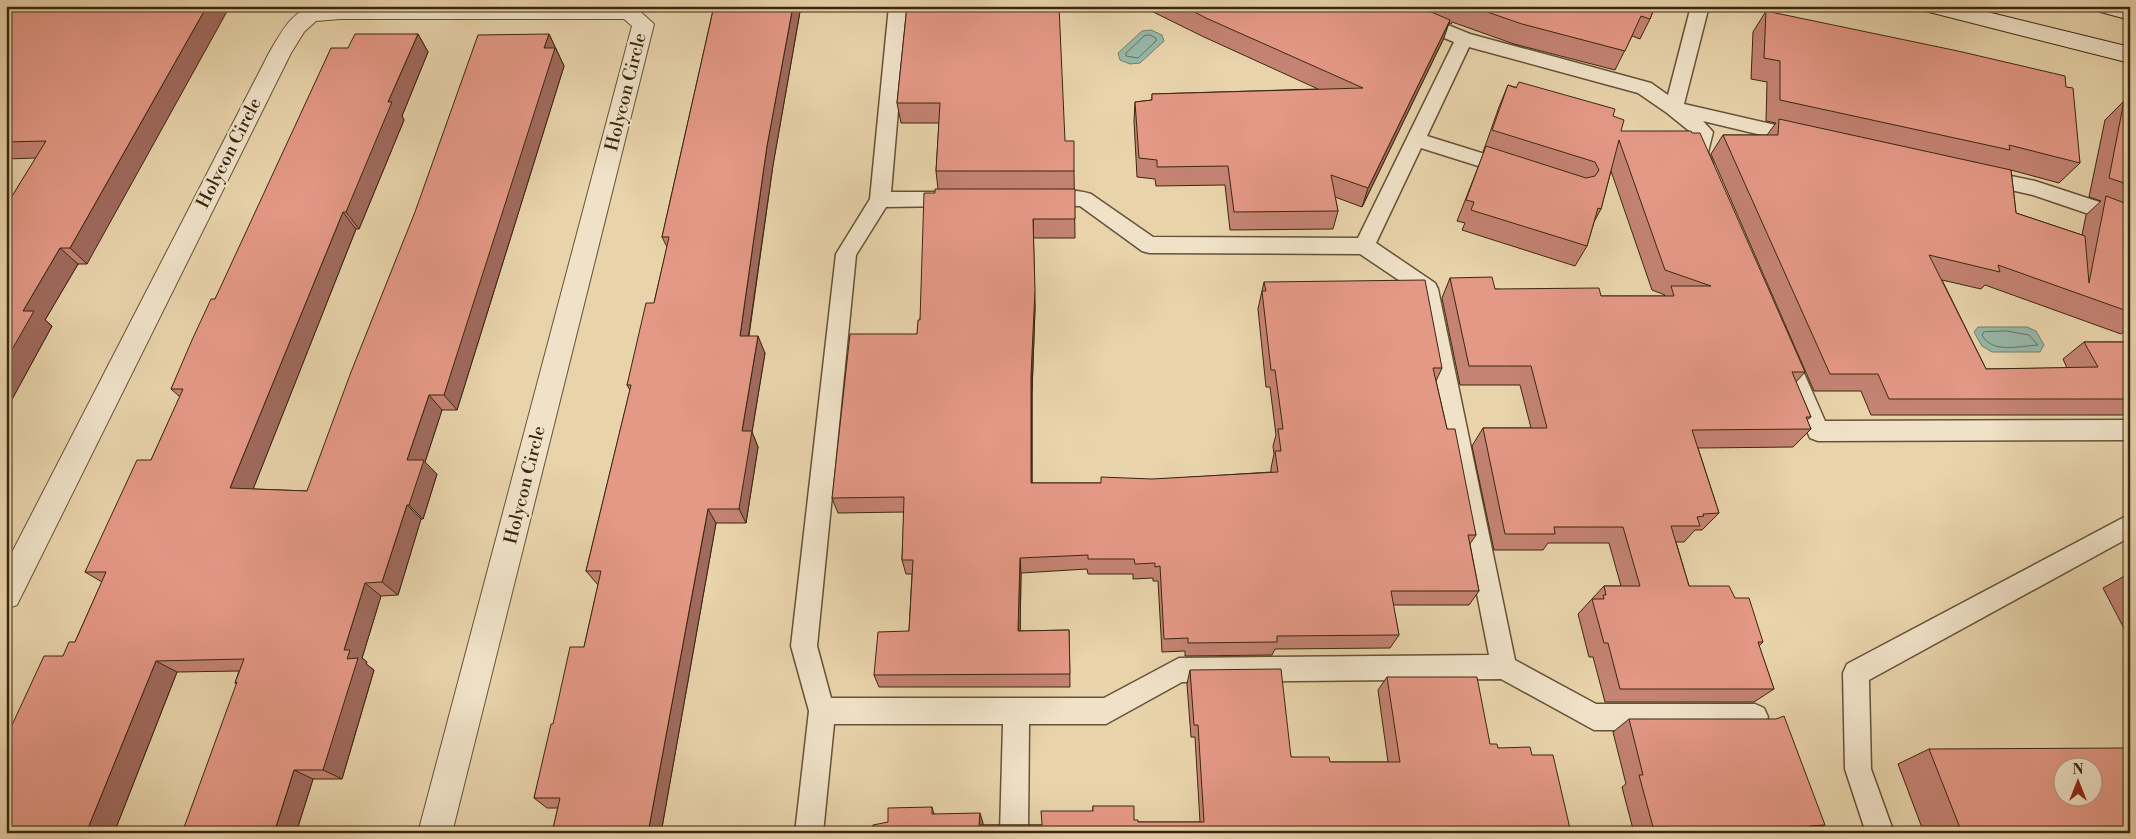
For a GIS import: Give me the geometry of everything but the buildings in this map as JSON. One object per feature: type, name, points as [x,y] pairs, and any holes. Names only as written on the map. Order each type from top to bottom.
[{"type":"street","points":[[1933,6],[2130,56]]},
{"type":"street","points":[[2105,6],[2130,12]]},
{"type":"street","name":"Holycon Circle","points":[[6,595],[280,53],[296,27],[310,14],[340,12],[628,12],[643,24],[435,833]]},
{"type":"lane","points":[[809,833],[822,711],[804,646],[846,254],[880,200],[898,6]]},
{"type":"lane","points":[[1384,6],[1464,39],[1644,88],[1674,108],[1703,132],[1698,152],[1709,179]]},
{"type":"lane","points":[[1674,108],[1700,6]]},
{"type":"lane","points":[[1364,246],[1464,39]]},
{"type":"lane","points":[[1674,108],[1819,142]]},
{"type":"lane","points":[[1415,139],[1529,175]]},
{"type":"lane","points":[[1961,173],[2035,188],[2130,220]]},
{"type":"lane","points":[[1026,199],[1084,199],[1149,245],[1364,246],[1428,289],[1504,667]]},
{"type":"lane","points":[[880,200],[977,200]]},
{"type":"lane","points":[[1775,332],[1818,431],[2130,430]]},
{"type":"lane","points":[[1880,833],[1858,769],[1856,673],[2130,525]]},
{"type":"lane","points":[[822,711],[1106,711],[1179,670],[1504,667],[1594,717],[1755,717]]},
{"type":"lane","points":[[1014,833],[1016,711]]},
{"type":"water","points":[[1151,30],[1162,35],[1164,41],[1140,63],[1130,64],[1120,60],[1118,53],[1142,31]]},
{"type":"water","points":[[1978,327],[2027,327],[2036,331],[2044,345],[2040,352],[1992,352],[1982,346],[1974,332]]}]
